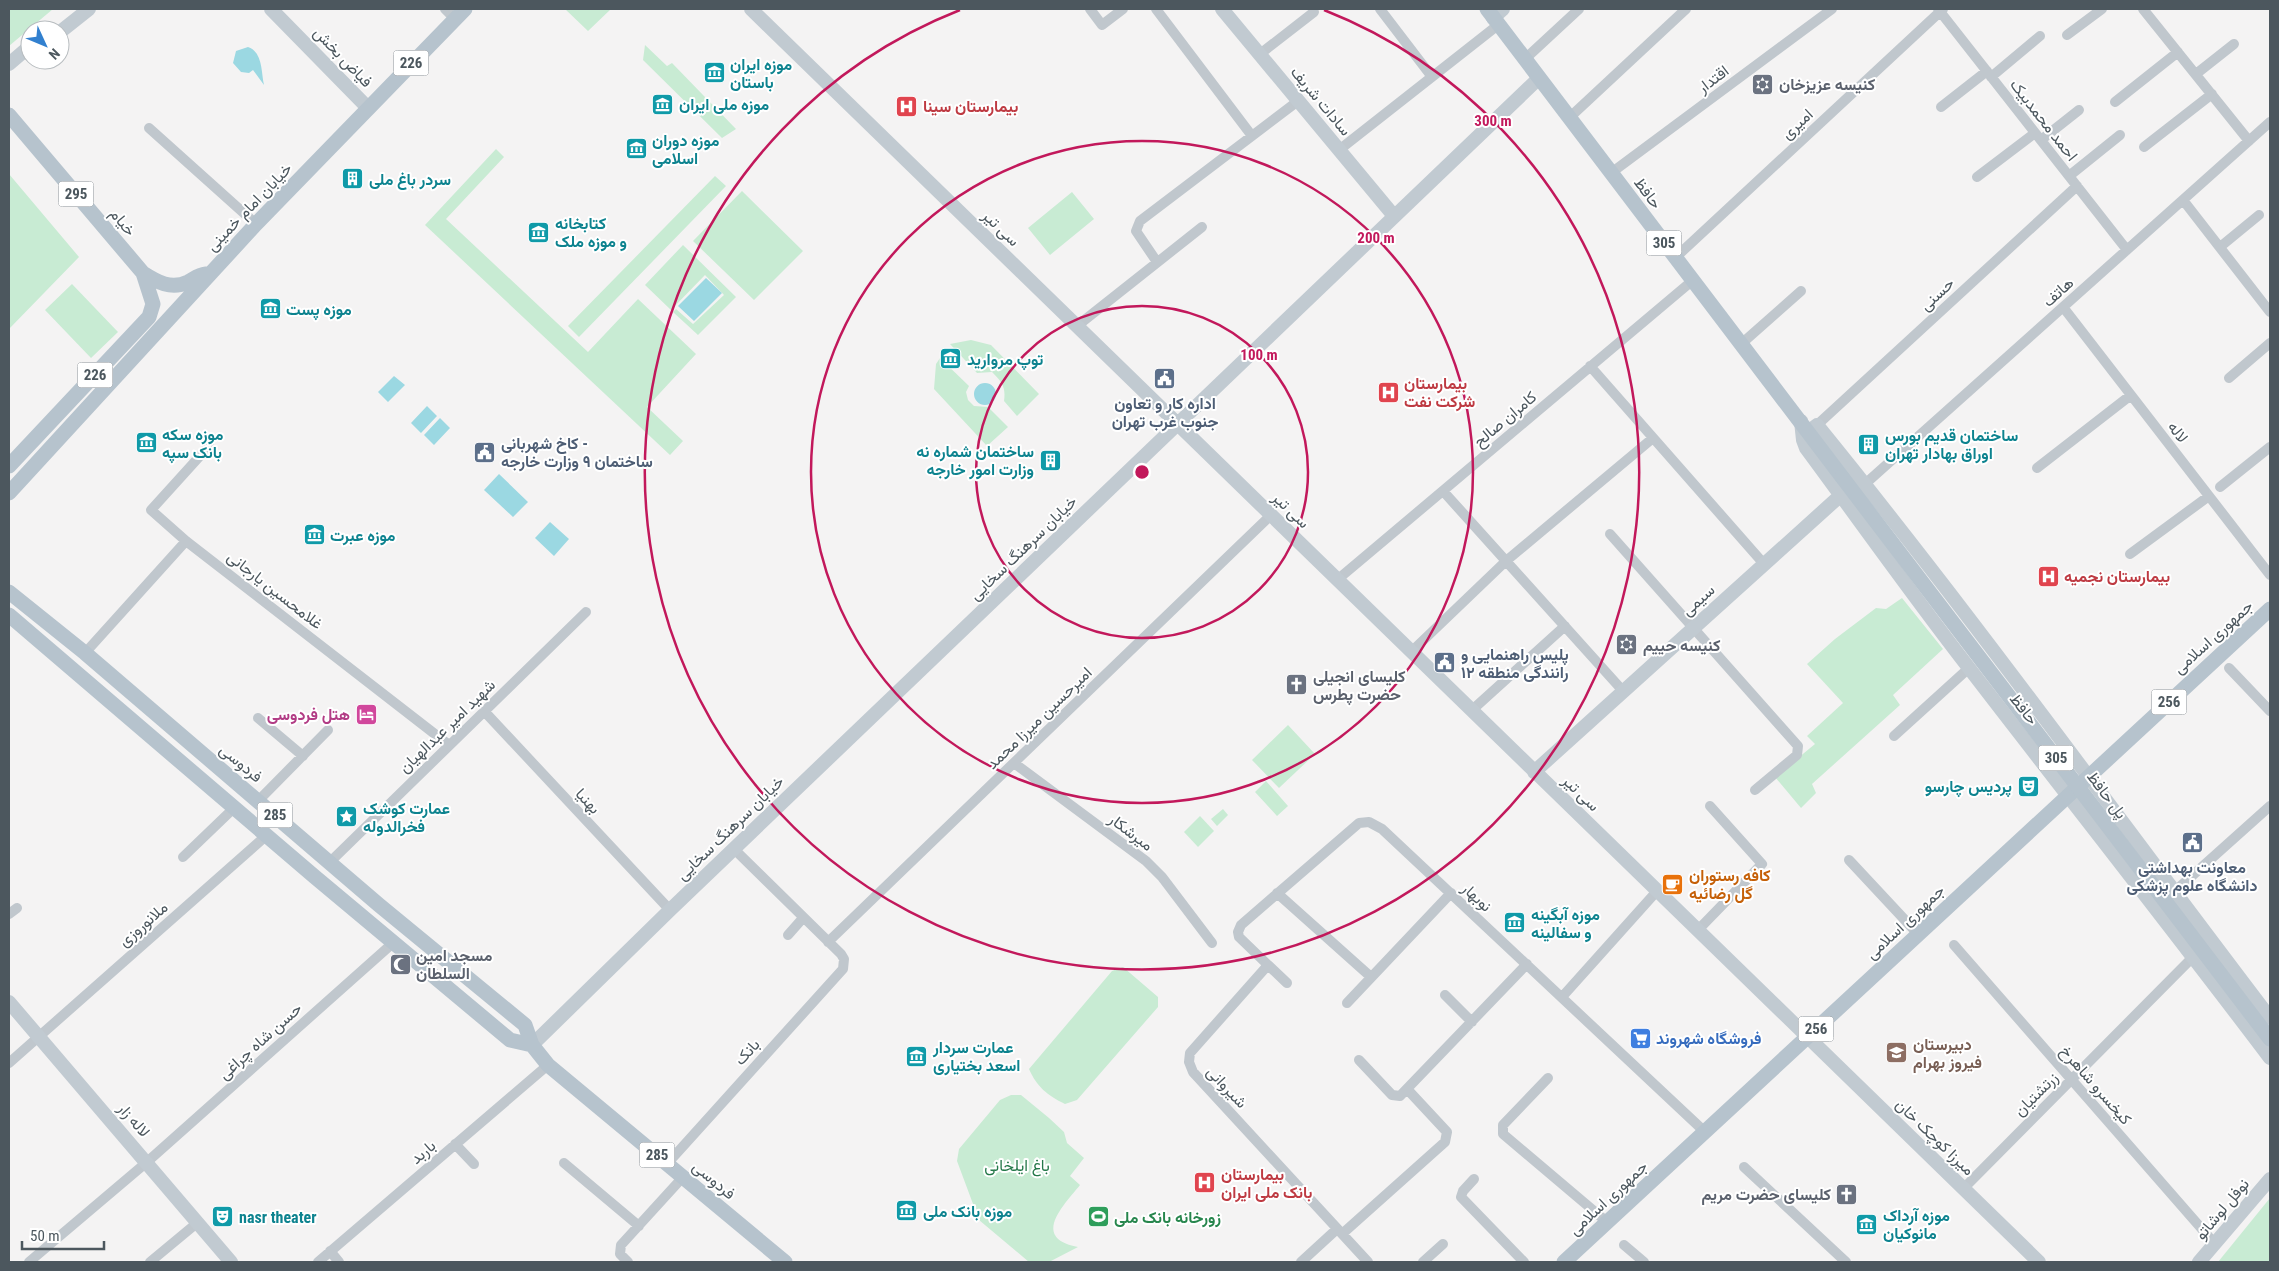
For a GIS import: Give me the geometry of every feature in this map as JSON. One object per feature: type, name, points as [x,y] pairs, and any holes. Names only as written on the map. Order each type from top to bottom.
[{"type":"main road","points":[[62,20],[76,9]]},
{"type":"main road","points":[[70,24],[89,9]]},
{"type":"main road","name":"فیاض بخش","points":[[271,9],[371,105]]},
{"type":"main road","points":[[282,9],[371,105]]},
{"type":"main road","name":"سی تیر","points":[[751,9],[1806,1037]]},
{"type":"main road","name":"سادات شریف","points":[[1222,9],[1394,216]]},
{"type":"main road","name":"خیابان امام خمینی","points":[[9,493],[210,273],[371,105],[455,12]]},
{"type":"main road","name":"حافظ","points":[[1495,15],[1539,78],[1740,345],[1809,425],[1866,484],[2044,715],[2174,892],[2270,1018]]},
{"type":"main road","points":[[9,64],[20,55]]},
{"type":"main road","points":[[9,73],[20,64]]},
{"type":"main road","name":"خیابان سرهنگ سخایی","points":[[532,1045],[670,910],[1539,78]]},
{"type":"main road","name":"خیام","points":[[9,115],[143,273],[160,284],[173,285],[183,284],[199,275],[210,273]]},
{"type":"main road","name":"226","points":[[9,466],[149,316],[153,304],[143,273]]},
{"type":"main road","name":"حافظ","points":[[1809,425],[1842,477]]},
{"type":"main road","name":"حافظ","points":[[1809,425],[1803,440],[1806,448],[1969,668],[2270,1058]]},
{"type":"main road","name":"پل حافظ","points":[[1842,477],[2270,1038]]},
{"type":"main road","name":"سیمی","points":[[1534,772],[1841,494]]},
{"type":"main road","name":"فردوسی","points":[[9,592],[85,653],[379,905],[525,1025],[532,1045],[548,1065],[785,1262]]},
{"type":"main road","name":"جمهوری اسلامی","points":[[1564,1262],[2068,794],[2224,662],[2270,609]]},
{"type":"main road","name":"285","points":[[9,615],[315,877],[510,1040],[532,1045]]},
{"type":"main road","points":[[72,667],[85,653]]},
{"type":"main road","points":[[2020,732],[2044,715]]},
{"type":"main road","points":[[315,877],[330,862]]},
{"type":"main road","points":[[365,918],[379,905]]},
{"type":"main road","points":[[393,943],[407,927]]},
{"type":"main road","name":"لاله زار","points":[[9,1002],[231,1262]]},
{"type":"main road","name":"میرزا کوچک خان","points":[[1806,1037],[2039,1262]]},
{"type":"main road","name":"نوفل لوشاتو","points":[[2200,1262],[2270,1179]]},
{"type":"street","points":[[1090,9],[1102,25],[1123,9]]},
{"type":"street","points":[[1156,9],[1252,136]]},
{"type":"street","points":[[1380,9],[1432,77]]},
{"type":"street","points":[[1525,59],[1578,9]]},
{"type":"street","points":[[1569,118],[1686,9]]},
{"type":"street","name":"اقتدار","points":[[1611,173],[1832,9]]},
{"type":"street","points":[[2067,35],[2102,9]]},
{"type":"street","points":[[2143,9],[2249,141]]},
{"type":"street","name":"احمد محمدبیک","points":[[1940,10],[2127,250]]},
{"type":"street","name":"امیری","points":[[1675,258],[1940,10]]},
{"type":"street","points":[[1260,54],[1314,12]]},
{"type":"street","points":[[1339,150],[1432,77],[1495,15]]},
{"type":"street","points":[[1941,107],[2040,36]]},
{"type":"street","points":[[2196,74],[2234,44]]},
{"type":"street","points":[[2114,102],[2178,52]]},
{"type":"street","points":[[2144,147],[2212,94]]},
{"type":"street","points":[[1157,262],[1136,231],[1140,221],[1298,101]]},
{"type":"street","points":[[1977,177],[2079,110]]},
{"type":"street","name":"هاتف","points":[[1866,484],[2270,122]]},
{"type":"street","points":[[149,128],[256,224]]},
{"type":"street","points":[[2069,176],[2120,135]]},
{"type":"street","name":"حسنی","points":[[1809,425],[2077,186]]},
{"type":"street","points":[[2183,200],[2269,306]]},
{"type":"street","points":[[2220,246],[2259,215]]},
{"type":"street","points":[[1076,326],[1202,227]]},
{"type":"street","name":"کامران صالح","points":[[1337,580],[1692,280]]},
{"type":"street","points":[[1740,345],[1801,291]]},
{"type":"street","name":"لاله","points":[[2063,307],[2270,575]]},
{"type":"street","points":[[2229,378],[2270,343]]},
{"type":"street","points":[[1590,366],[1764,564]]},
{"type":"street","points":[[2037,468],[2131,394]]},
{"type":"street","points":[[1411,652],[1506,561],[1654,438]]},
{"type":"street","name":"غلامحسین یارجانی","points":[[209,446],[152,510],[186,541],[450,745]]},
{"type":"street","points":[[2220,487],[2270,447]]},
{"type":"street","points":[[1443,491],[1623,691]]},
{"type":"street","points":[[2130,554],[2209,496]]},
{"type":"street","name":"امیرحسین میرزا محمد","points":[[828,942],[1271,515]]},
{"type":"street","points":[[1610,534],[1798,746],[1797,755],[1755,790]]},
{"type":"street","points":[[85,653],[186,541]]},
{"type":"street","name":"شهید امیر عبدالهیان","points":[[330,862],[586,612]]},
{"type":"street","points":[[1472,711],[1565,626]]},
{"type":"street","points":[[2224,662],[2270,711]]},
{"type":"street","points":[[1894,736],[1969,668]]},
{"type":"street","name":"بهنیا","points":[[484,711],[670,910]]},
{"type":"street","points":[[258,718],[303,756]]},
{"type":"street","points":[[258,801],[328,730]]},
{"type":"street","name":"میرشکار","points":[[1014,763],[1146,861],[1162,877],[1212,943]]},
{"type":"street","points":[[1698,931],[1762,864],[1710,806]]},
{"type":"street","points":[[2174,892],[2270,806]]},
{"type":"street","points":[[183,857],[235,807]]},
{"type":"street","name":"نوبهار","points":[[1268,966],[1239,937],[1238,932],[1241,925],[1359,822],[1376,824],[1705,1132]]},
{"type":"street","name":"ملانوروزی","points":[[9,1063],[267,835]]},
{"type":"street","points":[[734,849],[828,942]]},
{"type":"street","points":[[1849,860],[1918,934]]},
{"type":"street","points":[[1562,997],[1657,891]]},
{"type":"street","points":[[1277,893],[1371,977]]},
{"type":"street","points":[[1347,1003],[1451,893]]},
{"type":"street","points":[[788,935],[803,918]]},
{"type":"street","name":"بانک","points":[[667,1164],[842,969],[844,959],[828,942]]},
{"type":"street","name":"حسن شاه چراغی","points":[[29,1262],[146,1162],[393,943]]},
{"type":"street","name":"کیخسرو شاهرخ","points":[[1954,945],[2215,1244]]},
{"type":"street","name":"زرتشتیان","points":[[1963,1189],[2193,957]]},
{"type":"street","points":[[1359,1060],[1392,1095],[1400,1096],[1527,964]]},
{"type":"street","points":[[1268,966],[1287,983]]},
{"type":"street","name":"شیروانی","points":[[1268,966],[1190,1053],[1189,1062],[1192,1072],[1368,1262]]},
{"type":"street","points":[[1445,995],[1472,1022]]},
{"type":"street","name":"باربد","points":[[318,1262],[548,1065]]},
{"type":"street","points":[[1548,1078],[1502,1125],[1503,1134],[1607,1222]]},
{"type":"street","points":[[1301,1262],[1445,1142],[1448,1136],[1447,1132],[1407,1089]]},
{"type":"street","points":[[455,1144],[474,1164]]},
{"type":"street","points":[[564,1163],[639,1226]]},
{"type":"street","points":[[1744,1167],[1846,1262]]},
{"type":"street","points":[[628,1262],[620,1254],[620,1249],[683,1177]]},
{"type":"street","points":[[1474,1179],[1461,1194],[1464,1200],[1524,1262]]},
{"type":"street","points":[[150,1262],[197,1223]]},
{"type":"street","points":[[1423,1262],[1443,1244]]},
{"type":"street","points":[[1624,1245],[1644,1262]]},
{"type":"street","points":[[330,1251],[339,1262]]},
{"type":"green space","points":[[9,9],[53,9],[40,20],[20,20],[20,37],[9,46]]},
{"type":"green space","points":[[565,9],[611,9],[588,31]]},
{"type":"green space","points":[[645,45],[667,66],[672,63],[736,129],[722,138],[643,60]]},
{"type":"green space","points":[[496,149],[504,157],[446,219],[588,352],[638,299],[696,354],[647,407],[683,441],[670,455],[425,225]]},
{"type":"green space","points":[[9,174],[79,257],[9,329]]},
{"type":"green space","points":[[715,176],[726,186],[579,337],[568,326]]},
{"type":"green space","points":[[742,191],[803,251],[754,300],[693,241]]},
{"type":"green space","points":[[1072,192],[1094,219],[1050,255],[1028,228]]},
{"type":"green space","points":[[683,245],[736,297],[698,335],[673,312],[676,309],[693,324],[724,295],[705,275],[671,310],[645,285]]},
{"type":"green space","points":[[72,284],[118,332],[91,358],[45,310]]},
{"type":"green space","points":[[971,340],[991,345],[1039,394],[1017,416],[1004,401],[1004,388],[992,372],[977,373],[950,344]]},
{"type":"green space","points":[[940,358],[969,386],[966,392],[968,400],[974,406],[988,407],[1008,427],[987,446],[934,389],[936,364]]},
{"type":"green space","points":[[1902,598],[1943,649],[1893,695],[1900,705],[1812,784],[1816,793],[1801,808],[1775,777],[1815,744],[1807,736],[1843,703],[1807,664],[1835,639],[1876,608],[1886,609]]},
{"type":"green space","points":[[1288,725],[1315,754],[1279,788],[1252,760]]},
{"type":"green space","points":[[1266,781],[1288,806],[1277,816],[1255,792]]},
{"type":"green space","points":[[1223,809],[1228,815],[1217,826],[1211,819]]},
{"type":"green space","points":[[1200,816],[1214,831],[1198,847],[1184,832]]},
{"type":"green space","points":[[1123,967],[1158,997],[1158,1007],[1077,1100],[1065,1104],[1043,1090],[1035,1081],[1029,1069],[1112,971]]},
{"type":"green space","name":"باغ ایلخانی","points":[[1011,1095],[1021,1095],[1049,1118],[1064,1132],[1067,1143],[1084,1158],[1070,1176],[1080,1185],[1060,1211],[1053,1229],[1056,1236],[1064,1243],[1078,1247],[1049,1262],[1029,1262],[979,1220],[957,1161],[959,1149],[1000,1100]]},
{"type":"green space","points":[[2270,1198],[2270,1262],[2218,1262]]},
{"type":"water","points":[[248,47],[259,58],[264,85],[253,70],[249,73],[241,72],[233,63],[236,51]]},
{"type":"water","points":[[706,278],[722,293],[694,321],[678,306]]},
{"type":"water","points":[[394,376],[405,385],[388,402],[378,392]]},
{"type":"water","points":[[985,383],[993,386],[996,394],[993,402],[985,405],[977,402],[974,394],[977,386]]},
{"type":"water","points":[[427,406],[437,416],[421,433],[411,423]]},
{"type":"water","points":[[440,418],[450,428],[434,445],[424,435]]},
{"type":"water","points":[[499,474],[528,502],[513,517],[484,490]]},
{"type":"water","points":[[550,522],[569,539],[554,556],[535,538]]},
{"type":"place","name":"موزه ایران باستان","points":[[714,73]]},
{"type":"place","name":"کنیسه عزیزخان","points":[[1763,84]]},
{"type":"place","name":"موزه ملی ایران","points":[[663,104]]},
{"type":"place","name":"بیمارستان سینا","points":[[907,106]]},
{"type":"place","name":"موزه دوران اسلامی","points":[[636,149]]},
{"type":"place","name":"سردر باغ ملی","points":[[353,179]]},
{"type":"place","name":"کتابخانه و موزه ملک","points":[[539,232]]},
{"type":"place","name":"موزه پست","points":[[270,309]]},
{"type":"place","name":"توپ مروارید","points":[[951,359]]},
{"type":"place","name":"اداره کار و تعاون جنوب غرب تهران","points":[[1165,379]]},
{"type":"place","name":"بیمارستان شرکت نفت","points":[[1388,392]]},
{"type":"place","name":"موزه سکه بانک سپه","points":[[146,443]]},
{"type":"place","name":"ساختمان قدیم بورس اوراق بهادار تهران","points":[[1869,444]]},
{"type":"place","name":"کاخ شهربانی - ساختمان ۹ وزارت خارجه","points":[[485,452]]},
{"type":"place","name":"ساختمان شماره نه وزارت امور خارجه","points":[[1050,460]]},
{"type":"place","name":"موزه عبرت","points":[[314,535]]},
{"type":"place","name":"بیمارستان نجمیه","points":[[2048,576]]},
{"type":"place","name":"کنیسه حییم","points":[[1627,645]]},
{"type":"place","name":"پلیس راهنمایی و رانندگی منطقه ۱۲","points":[[1445,663]]},
{"type":"place","name":"کلیسای انجیلی حضرت پطرس","points":[[1297,685]]},
{"type":"place","name":"هتل فردوسی","points":[[366,714]]},
{"type":"place","name":"پردیس چارسو","points":[[2028,786]]},
{"type":"place","name":"عمارت کوشک فخرالدوله","points":[[347,817]]},
{"type":"place","name":"معاونت بهداشتی دانشگاه علوم پزشکی","points":[[2192,843]]},
{"type":"place","name":"کافه رستوران گل رضائیه","points":[[1673,884]]},
{"type":"place","name":"موزه آبگینه و سفالینه","points":[[1515,923]]},
{"type":"place","name":"مسجد امین السلطان","points":[[400,964]]},
{"type":"place","name":"فروشگاه شهروند","points":[[1640,1038]]},
{"type":"place","name":"دبیرستان فیروز بهرام","points":[[1897,1053]]},
{"type":"place","name":"عمارت سردار اسعد بختیاری","points":[[917,1056]]},
{"type":"place","name":"بیمارستان بانک ملی ایران","points":[[1205,1183]]},
{"type":"place","name":"کلیسای حضرت مریم","points":[[1847,1194]]},
{"type":"place","name":"موزه بانک ملی","points":[[907,1211]]},
{"type":"place","name":"nasr theater","points":[[223,1217]]},
{"type":"place","name":"زورخانه بانک ملی","points":[[1098,1217]]},
{"type":"place","name":"موزه آرداک مانوکیان","points":[[1867,1224]]}]
